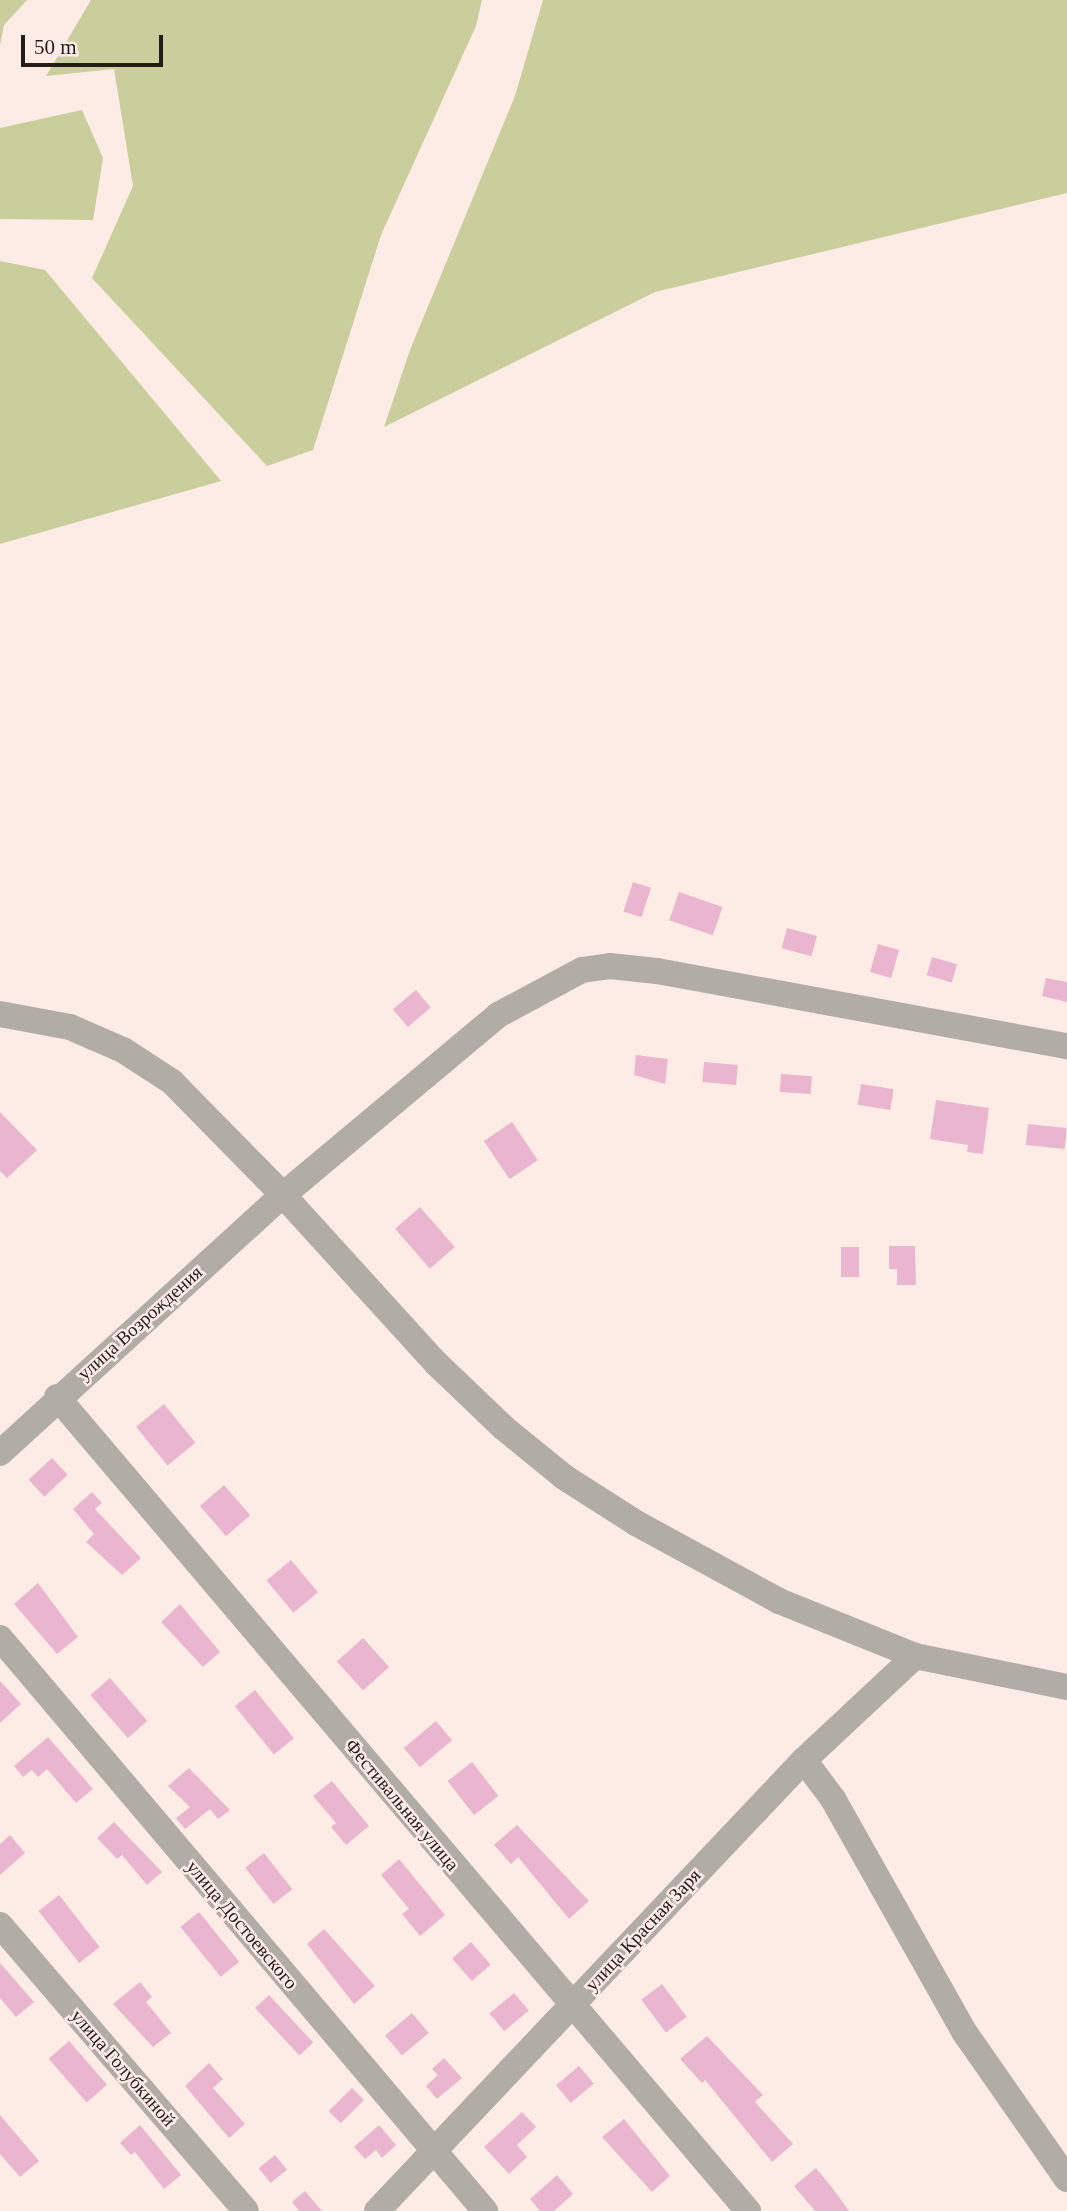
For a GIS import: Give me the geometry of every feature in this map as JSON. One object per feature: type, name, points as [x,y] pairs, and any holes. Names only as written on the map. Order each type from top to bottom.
[{"type":"street","name":"улица Возрождения","points":[[0,1453],[57,1397],[283,1195],[498,1015],[582,970],[610,966],[657,971],[1067,1046]]},
{"type":"street","points":[[0,1014],[70,1027],[123,1050],[172,1082],[283,1195],[437,1364],[504,1428],[564,1477],[713,1568],[779,1601],[915,1656],[1067,1687]]},
{"type":"street","name":"Фестивальная улица","points":[[57,1397],[748,2211]]},
{"type":"street","name":"улица Достоевского","points":[[0,1638],[485,2211]]},
{"type":"street","name":"улица Красная Заря","points":[[377,2211],[804,1760],[915,1656]]},
{"type":"street","points":[[804,1760],[833,1799],[965,2033],[1067,2179]]},
{"type":"street","name":"улица Голубкиной","points":[[0,1925],[246,2211]]},
{"type":"green space","points":[[0,0],[27,0],[4,25],[0,45]]},
{"type":"green space","points":[[91,0],[482,0],[476,26],[381,235],[313,450],[267,466],[92,278],[133,186],[114,69],[46,76]]},
{"type":"green space","points":[[543,0],[1067,0],[1067,193],[655,292],[384,427],[410,350],[515,96]]},
{"type":"green space","points":[[82,110],[103,158],[93,220],[0,219],[0,128]]},
{"type":"green space","points":[[0,261],[45,270],[221,481],[0,544]]},
{"type":"building","points":[[633,882],[651,888],[641,917],[623,911]]},
{"type":"building","points":[[679,892],[722,907],[713,935],[669,920]]},
{"type":"building","points":[[787,928],[817,936],[812,956],[782,948]]},
{"type":"building","points":[[878,944],[899,950],[891,978],[870,972]]},
{"type":"building","points":[[932,957],[957,964],[952,982],[927,975]]},
{"type":"building","points":[[1046,978],[1067,982],[1067,1002],[1042,996]]},
{"type":"building","points":[[416,990],[431,1008],[408,1027],[393,1009]]},
{"type":"building","points":[[636,1055],[668,1059],[665,1084],[634,1075]]},
{"type":"building","points":[[704,1062],[738,1065],[736,1085],[702,1082]]},
{"type":"building","points":[[781,1074],[812,1076],[811,1094],[780,1092]]},
{"type":"building","points":[[861,1084],[894,1089],[890,1110],[858,1105]]},
{"type":"building","points":[[936,1100],[989,1108],[983,1154],[967,1152],[968,1145],[930,1139]]},
{"type":"building","points":[[0,1112],[37,1150],[7,1178],[0,1171]]},
{"type":"building","points":[[512,1122],[538,1160],[510,1179],[484,1141]]},
{"type":"building","points":[[1028,1124],[1067,1128],[1065,1149],[1026,1145]]},
{"type":"building","points":[[420,1207],[455,1247],[430,1269],[395,1229]]},
{"type":"building","points":[[889,1246],[915,1246],[916,1285],[897,1285],[897,1269],[889,1269]]},
{"type":"building","points":[[841,1247],[859,1247],[859,1277],[841,1277]]},
{"type":"building","points":[[164,1404],[195,1443],[167,1466],[136,1427]]},
{"type":"building","points":[[52,1458],[68,1475],[44,1497],[29,1480]]},
{"type":"building","points":[[224,1485],[250,1515],[226,1536],[200,1506]]},
{"type":"building","points":[[92,1492],[102,1503],[95,1509],[141,1558],[122,1575],[86,1542],[94,1534],[73,1509]]},
{"type":"building","points":[[291,1560],[318,1592],[293,1613],[266,1581]]},
{"type":"building","points":[[38,1583],[78,1637],[57,1654],[14,1604]]},
{"type":"building","points":[[180,1604],[220,1652],[203,1667],[161,1622]]},
{"type":"building","points":[[363,1638],[389,1667],[363,1690],[337,1661]]},
{"type":"building","points":[[110,1678],[147,1721],[128,1738],[90,1695]]},
{"type":"building","points":[[0,1681],[21,1704],[0,1723]]},
{"type":"building","points":[[255,1690],[294,1738],[274,1755],[235,1706]]},
{"type":"building","points":[[436,1721],[452,1740],[420,1767],[404,1748]]},
{"type":"building","points":[[48,1737],[93,1789],[76,1803],[47,1769],[38,1777],[32,1770],[23,1777],[14,1766]]},
{"type":"building","points":[[472,1762],[498,1796],[474,1815],[448,1781]]},
{"type":"building","points":[[189,1768],[230,1810],[218,1819],[210,1809],[185,1829],[176,1818],[190,1807],[168,1786]]},
{"type":"building","points":[[332,1781],[369,1826],[346,1845],[331,1827],[336,1823],[313,1796]]},
{"type":"building","points":[[114,1822],[162,1872],[147,1885],[122,1855],[117,1859],[97,1838]]},
{"type":"building","points":[[517,1825],[589,1901],[569,1919],[518,1857],[511,1864],[494,1845]]},
{"type":"building","points":[[10,1835],[25,1853],[0,1875],[0,1844]]},
{"type":"building","points":[[264,1853],[292,1889],[273,1904],[245,1868]]},
{"type":"building","points":[[399,1859],[445,1915],[420,1936],[402,1914],[409,1909],[381,1875]]},
{"type":"building","points":[[59,1895],[100,1947],[79,1963],[39,1911]]},
{"type":"building","points":[[199,1912],[239,1962],[221,1977],[180,1927]]},
{"type":"building","points":[[324,1929],[375,1986],[354,2004],[307,1944]]},
{"type":"building","points":[[471,1942],[491,1965],[472,1981],[452,1958]]},
{"type":"building","points":[[0,1963],[34,2002],[16,2017],[0,1998]]},
{"type":"building","points":[[140,1982],[152,1997],[146,2002],[171,2033],[153,2047],[113,2004]]},
{"type":"building","points":[[662,1984],[687,2017],[666,2032],[641,2000]]},
{"type":"building","points":[[514,1993],[529,2011],[504,2031],[489,2014]]},
{"type":"building","points":[[269,1995],[313,2043],[299,2055],[255,2008]]},
{"type":"building","points":[[412,2013],[429,2033],[402,2055],[385,2035]]},
{"type":"building","points":[[707,2036],[763,2095],[755,2102],[793,2144],[772,2162],[705,2080],[702,2083],[680,2059]]},
{"type":"building","points":[[69,2041],[107,2085],[87,2102],[49,2059]]},
{"type":"building","points":[[444,2058],[462,2078],[437,2099],[426,2086],[438,2075],[432,2069]]},
{"type":"building","points":[[209,2063],[223,2079],[213,2088],[245,2124],[229,2138],[185,2086]]},
{"type":"building","points":[[579,2066],[594,2084],[571,2103],[556,2085]]},
{"type":"building","points":[[352,2088],[364,2100],[341,2123],[329,2111]]},
{"type":"building","points":[[522,2112],[536,2127],[517,2145],[527,2157],[509,2174],[484,2147]]},
{"type":"building","points":[[0,2115],[39,2161],[20,2177],[0,2154]]},
{"type":"building","points":[[624,2119],[670,2176],[652,2192],[602,2137]]},
{"type":"building","points":[[140,2125],[181,2175],[164,2189],[135,2152],[131,2155],[120,2143]]},
{"type":"building","points":[[379,2125],[396,2145],[382,2158],[376,2150],[365,2159],[354,2147]]},
{"type":"building","points":[[275,2155],[287,2170],[271,2183],[259,2168]]},
{"type":"building","points":[[816,2168],[849,2211],[815,2211],[794,2186]]},
{"type":"building","points":[[557,2175],[573,2194],[554,2211],[540,2211],[530,2199]]},
{"type":"building","points":[[305,2191],[322,2211],[299,2211],[292,2202]]}]
